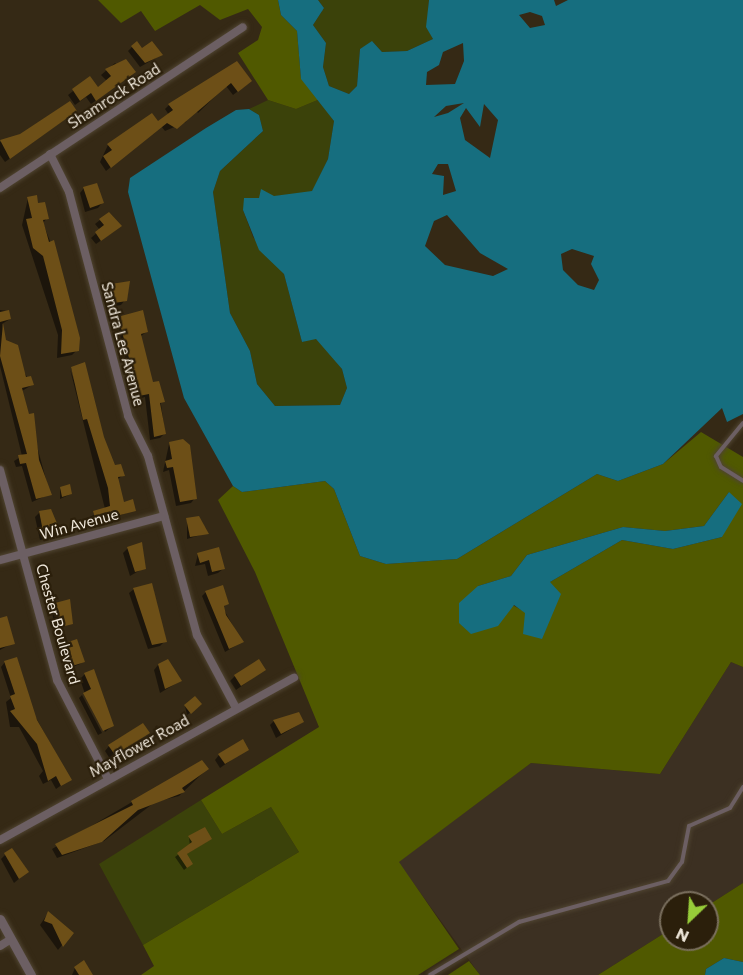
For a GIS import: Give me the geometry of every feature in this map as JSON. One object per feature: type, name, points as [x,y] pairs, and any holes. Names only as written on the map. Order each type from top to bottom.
[{"type":"street","name":"Shamrock Road","points":[[0,188],[243,27]]},
{"type":"street","name":"Sandra Lee Avenue","points":[[50,154],[69,192],[128,416],[148,456],[197,635],[236,708]]},
{"type":"street","name":"Chester Boulevard","points":[[0,470],[57,680],[108,779]]},
{"type":"street","name":"Win Avenue","points":[[0,560],[164,516]]},
{"type":"street","name":"Mayflower Road","points":[[0,840],[294,678]]},
{"type":"street","points":[[0,919],[31,975]]},
{"type":"street","points":[[0,946],[11,939]]},
{"type":"lane","points":[[743,423],[716,456],[721,467],[743,481]]},
{"type":"lane","points":[[430,975],[519,922],[668,880],[682,862],[689,826],[730,808],[743,787]]},
{"type":"shaded area","points":[[731,662],[743,667],[743,883],[719,898],[719,891],[659,891],[659,937],[598,975],[480,975],[398,862],[531,763],[660,774]]},
{"type":"green space","points":[[98,0],[278,0],[281,15],[297,31],[301,78],[320,99],[296,109],[268,100],[238,53],[258,40],[262,27],[248,9],[220,20],[200,5],[155,31],[141,11],[121,23]]},
{"type":"green space","points":[[318,0],[429,0],[427,27],[433,39],[407,51],[382,52],[373,42],[360,49],[357,86],[349,94],[329,86],[323,67],[326,43],[313,25],[324,8]]},
{"type":"green space","points":[[320,99],[334,121],[328,159],[312,192],[259,198],[243,210],[253,237],[284,274],[302,342],[315,338],[326,348],[342,369],[347,388],[340,405],[275,406],[257,384],[250,351],[230,313],[213,192],[220,171],[263,131],[259,115],[249,109],[268,100],[296,109]]},
{"type":"green space","points":[[701,432],[743,457],[743,667],[731,662],[660,774],[531,763],[399,862],[459,949],[418,975],[141,975],[154,966],[143,945],[299,852],[271,807],[222,834],[201,800],[319,727],[255,572],[218,500],[233,486],[242,492],[325,481],[334,489],[360,556],[386,564],[457,559],[597,474],[618,481],[663,464]],"holes":[[[729,492],[722,537],[673,549],[622,540],[550,582],[525,612],[478,586],[511,576],[527,555],[623,527],[665,531],[704,526]]]},
{"type":"green space","points":[[201,800],[222,834],[271,807],[299,852],[143,945],[99,864]]},
{"type":"green space","points":[[743,883],[743,962],[724,958],[706,969],[705,975],[598,975],[659,937],[659,951],[719,951],[719,898]]},
{"type":"green space","points":[[469,961],[480,975],[448,975]]},
{"type":"water","points":[[278,0],[318,0],[324,8],[313,25],[326,43],[323,67],[329,86],[349,94],[357,86],[360,49],[372,41],[382,52],[407,51],[433,39],[426,27],[429,0],[554,0],[556,6],[568,0],[743,0],[743,414],[727,422],[722,408],[663,464],[618,481],[597,474],[457,559],[386,564],[360,556],[334,489],[325,481],[242,492],[233,486],[184,398],[128,192],[130,178],[236,110],[249,109],[259,115],[263,131],[220,171],[213,192],[230,313],[250,351],[257,384],[275,406],[340,405],[347,388],[342,369],[316,339],[302,342],[284,274],[259,250],[243,210],[244,198],[259,198],[261,189],[274,196],[312,191],[328,159],[334,121],[301,79],[297,31],[281,15]],"holes":[[[530,12],[542,16],[545,25],[530,28],[519,15]],[[463,43],[464,61],[455,84],[426,85],[427,72],[439,65],[443,52]],[[464,103],[448,113],[434,117],[446,106]],[[484,104],[498,120],[490,158],[465,140],[460,118],[466,108],[480,127]],[[438,164],[448,164],[456,191],[443,195],[444,176],[432,174]],[[447,215],[480,253],[508,269],[493,276],[445,265],[425,246],[434,221]],[[572,249],[594,256],[591,264],[599,280],[594,290],[578,285],[563,270],[561,254]]]},
{"type":"water","points":[[729,492],[742,504],[722,537],[673,549],[622,540],[550,582],[561,594],[542,639],[523,634],[525,613],[514,605],[498,626],[471,634],[459,623],[459,603],[478,586],[511,576],[527,555],[623,527],[665,531],[704,526]]},
{"type":"water","points":[[724,958],[743,962],[743,975],[705,975],[706,969]]},
{"type":"building","points":[[137,41],[142,48],[152,41],[163,55],[145,63],[131,46]]},
{"type":"building","points":[[126,59],[136,72],[96,101],[91,93],[80,101],[72,89],[90,76],[98,87],[111,76],[105,69]]},
{"type":"building","points":[[237,61],[252,81],[238,92],[231,83],[177,129],[167,123],[111,168],[103,156],[112,150],[107,144],[152,113],[158,121],[173,110],[168,104]]},
{"type":"building","points":[[70,101],[77,111],[10,159],[0,140],[20,134]]},
{"type":"building","points":[[97,183],[104,203],[90,208],[83,187]]},
{"type":"building","points":[[37,195],[38,203],[45,202],[49,219],[43,220],[49,242],[54,240],[80,338],[79,351],[61,354],[62,330],[43,256],[33,248],[26,219],[32,218],[27,197]]},
{"type":"building","points":[[109,212],[122,226],[101,241],[95,232],[104,225],[99,219]]},
{"type":"building","points":[[130,281],[127,301],[114,303],[111,284]]},
{"type":"building","points":[[9,310],[11,319],[0,322],[0,312]]},
{"type":"building","points":[[143,310],[148,332],[141,334],[153,382],[159,381],[165,402],[160,403],[166,434],[154,437],[149,394],[139,396],[121,328],[121,316]]},
{"type":"building","points":[[3,323],[6,340],[18,345],[26,377],[31,376],[34,385],[22,388],[29,414],[34,413],[39,460],[52,495],[36,499],[26,463],[20,464],[18,455],[27,454],[0,356]]},
{"type":"building","points":[[85,362],[104,437],[115,465],[121,464],[125,476],[118,477],[124,502],[133,499],[136,511],[96,521],[93,511],[110,506],[108,488],[87,419],[83,420],[71,367]]},
{"type":"building","points":[[183,439],[190,445],[197,499],[180,502],[173,467],[167,468],[165,461],[172,459],[169,442]]},
{"type":"building","points":[[70,484],[72,494],[62,497],[60,487]]},
{"type":"building","points":[[51,509],[61,533],[44,536],[39,511]]},
{"type":"building","points":[[199,516],[209,534],[190,537],[186,518]]},
{"type":"building","points":[[142,542],[146,569],[135,572],[127,547]]},
{"type":"building","points":[[219,547],[225,569],[212,572],[209,560],[200,563],[197,553]]},
{"type":"building","points":[[152,583],[167,642],[152,645],[133,588]]},
{"type":"building","points":[[223,585],[229,604],[224,606],[226,615],[244,642],[229,649],[205,591]]},
{"type":"building","points":[[70,599],[73,624],[61,627],[55,603]]},
{"type":"building","points":[[7,616],[15,644],[0,648],[0,618]]},
{"type":"building","points":[[77,639],[85,662],[72,666],[65,643]]},
{"type":"building","points":[[17,657],[37,720],[72,780],[61,786],[56,776],[48,781],[37,744],[10,711],[15,709],[10,696],[15,694],[4,661]]},
{"type":"building","points":[[168,659],[182,681],[165,689],[158,664]]},
{"type":"building","points":[[259,659],[266,670],[241,686],[234,675]]},
{"type":"building","points":[[94,669],[114,726],[103,731],[83,693],[91,689],[84,673]]},
{"type":"building","points":[[195,696],[202,704],[191,714],[184,705]]},
{"type":"building","points":[[299,712],[304,722],[281,734],[273,720]]},
{"type":"building","points":[[143,723],[150,733],[115,755],[108,745]]},
{"type":"building","points":[[243,739],[249,750],[225,764],[218,754]]},
{"type":"building","points":[[202,760],[209,769],[182,788],[185,792],[138,810],[102,842],[62,855],[55,844],[133,805],[131,801]]},
{"type":"building","points":[[205,827],[212,839],[187,854],[193,864],[187,868],[177,853],[192,842],[188,836]]},
{"type":"building","points":[[12,848],[29,872],[19,879],[4,853]]},
{"type":"building","points":[[48,911],[74,933],[63,947],[52,924],[44,921]]},
{"type":"building","points":[[84,960],[93,975],[79,975],[74,967]]}]
